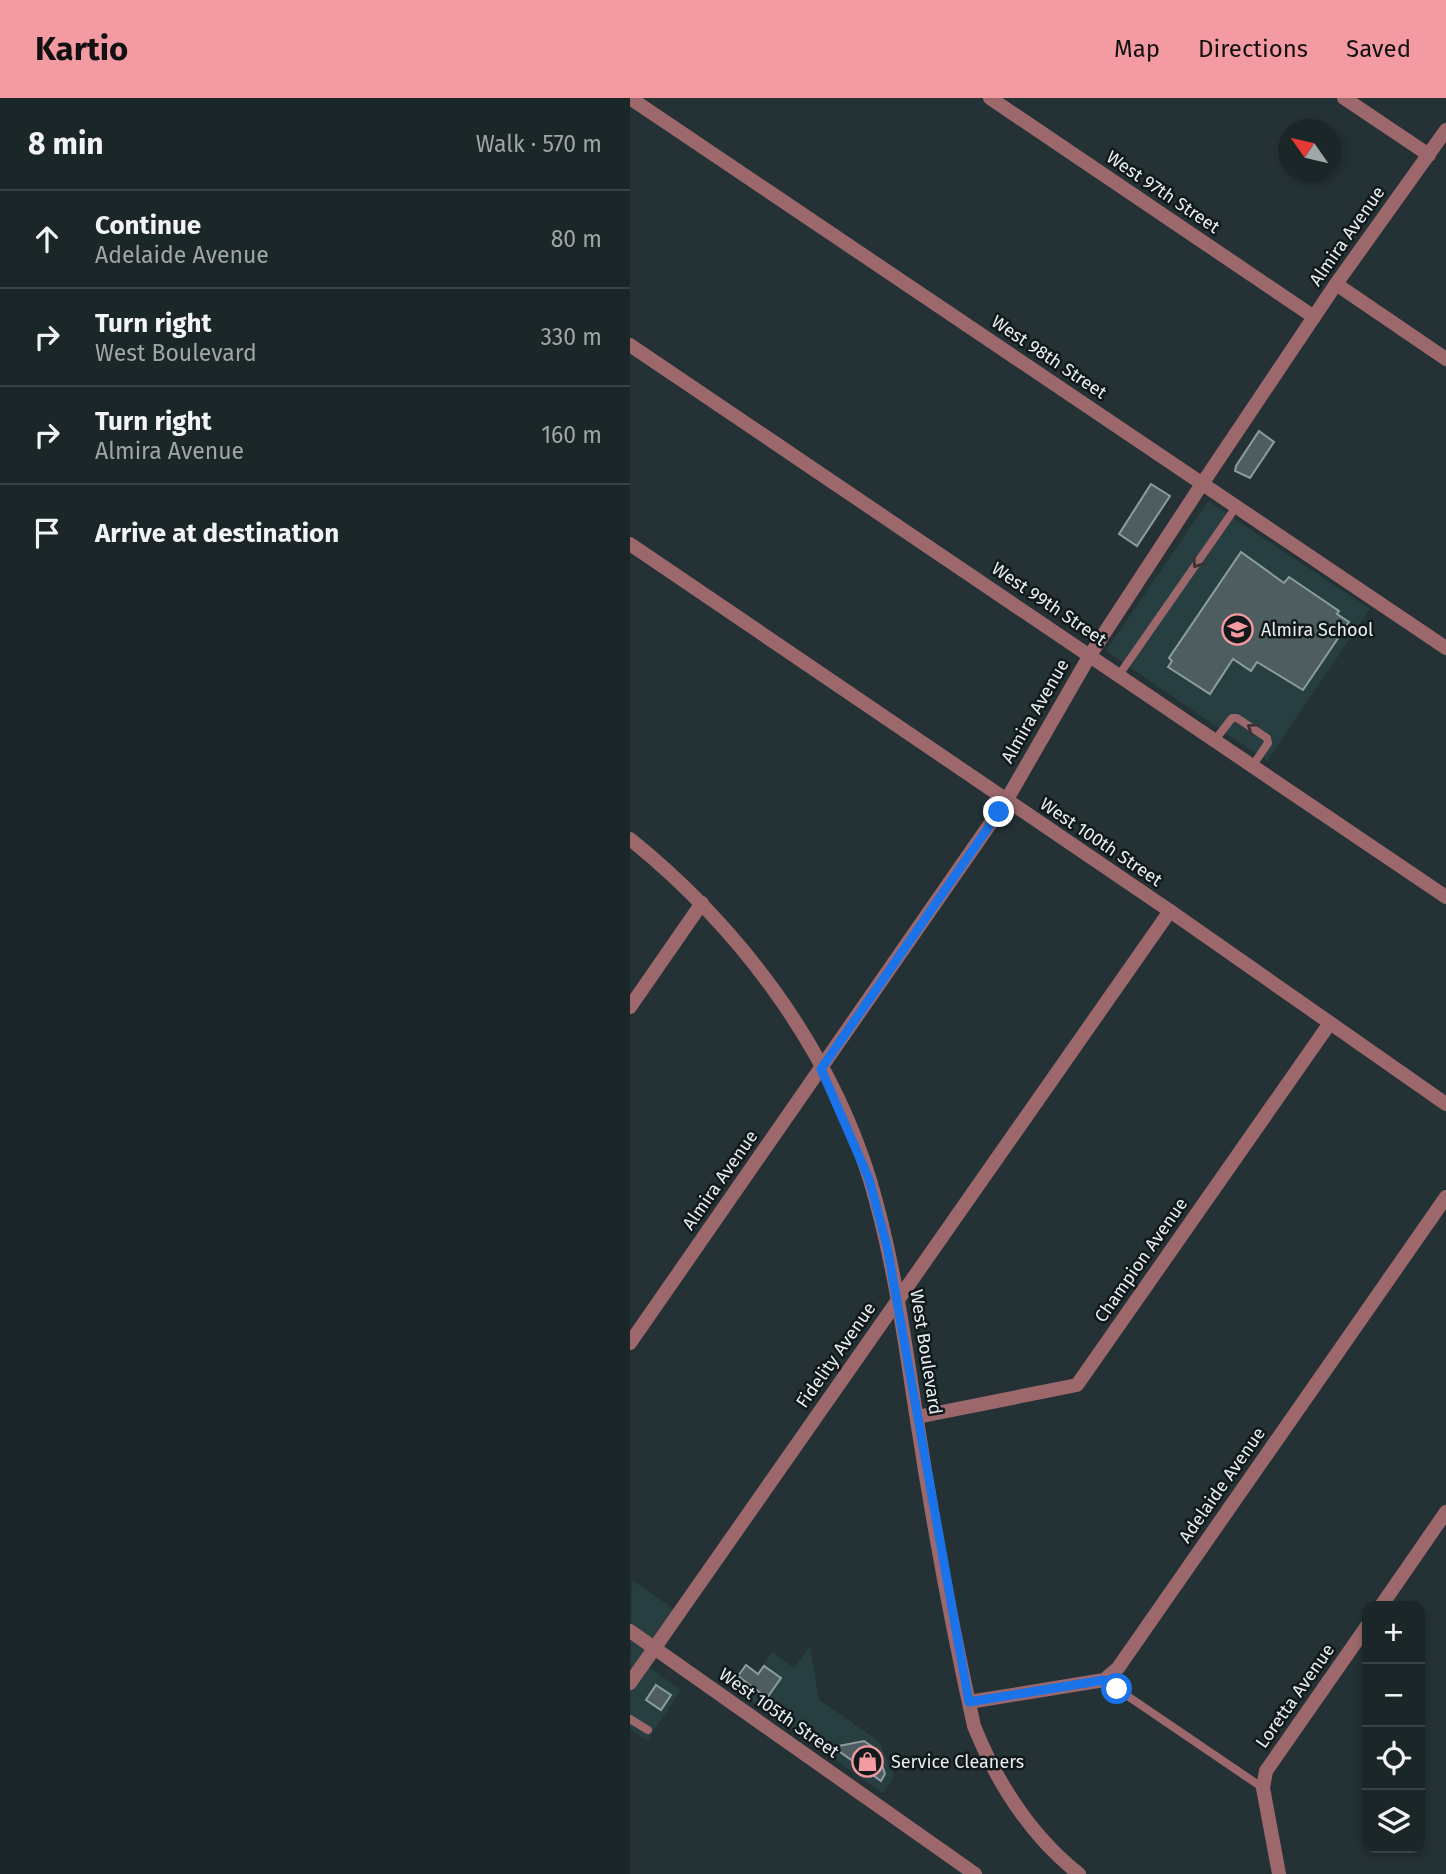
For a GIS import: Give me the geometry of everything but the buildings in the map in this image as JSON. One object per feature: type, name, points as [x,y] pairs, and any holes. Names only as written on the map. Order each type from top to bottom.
[{"type":"street","name":"West 98th Street","points":[[630,98],[1446,648]]},
{"type":"street","name":"West 97th Street","points":[[990,98],[1314,317]]},
{"type":"street","points":[[1344,98],[1429,155]]},
{"type":"street","name":"Almira Avenue","points":[[630,1343],[1006,801],[1090,655],[1202,484],[1336,284],[1445,134]]},
{"type":"street","points":[[1336,284],[1446,359]]},
{"type":"street","name":"West 99th Street","points":[[630,345],[1446,897]]},
{"type":"street","name":"West 100th Street","points":[[630,544],[1170,911],[1446,1104]]},
{"type":"street","name":"West Boulevard","points":[[630,839],[702,904],[781,998],[821,1069],[869,1179],[899,1299],[916,1417],[969,1702],[986,1755],[1015,1806],[1040,1839],[1079,1874]]},
{"type":"street","points":[[630,1007],[702,904]]},
{"type":"street","name":"Fidelity Avenue","points":[[630,1683],[1170,911]]},
{"type":"street","name":"Champion Avenue","points":[[916,1417],[1077,1385],[1330,1023]]},
{"type":"street","name":"Adelaide Avenue","points":[[1104,1680],[1118,1668],[1446,1197]]},
{"type":"street","points":[[1384,1601],[1446,1512]]},
{"type":"street","name":"West 105th Street","points":[[630,1631],[975,1874]]},
{"type":"street","name":"Loretta Avenue","points":[[1263,1788],[1266,1771],[1362,1633]]},
{"type":"street","points":[[969,1702],[1104,1680]]},
{"type":"street","points":[[1263,1788],[1279,1874]]},
{"type":"lane","points":[[1119,675],[1236,507]]},
{"type":"lane","points":[[1215,740],[1232,718],[1237,718],[1267,738],[1268,743],[1252,765]]},
{"type":"lane","points":[[1104,1680],[1263,1788]]},
{"type":"lane","points":[[630,1718],[648,1730]]},
{"type":"shaded area","name":"Almira School","points":[[1208,501],[1370,609],[1267,761],[1106,651]]},
{"type":"shaded area","points":[[632,1580],[685,1617],[650,1668],[681,1690],[647,1741],[630,1729]]},
{"type":"shaded area","points":[[810,1646],[819,1700],[879,1741],[894,1776],[883,1793],[742,1694],[772,1652],[794,1668]]},
{"type":"place","name":"Almira School","points":[[1238,630]]},
{"type":"place","name":"Service Cleaners","points":[[868,1762]]},
{"type":"route","points":[[999,812],[821,1069],[835,1094],[869,1179],[887,1246],[899,1299],[916,1417],[969,1702],[1104,1680],[1117,1689]]}]
